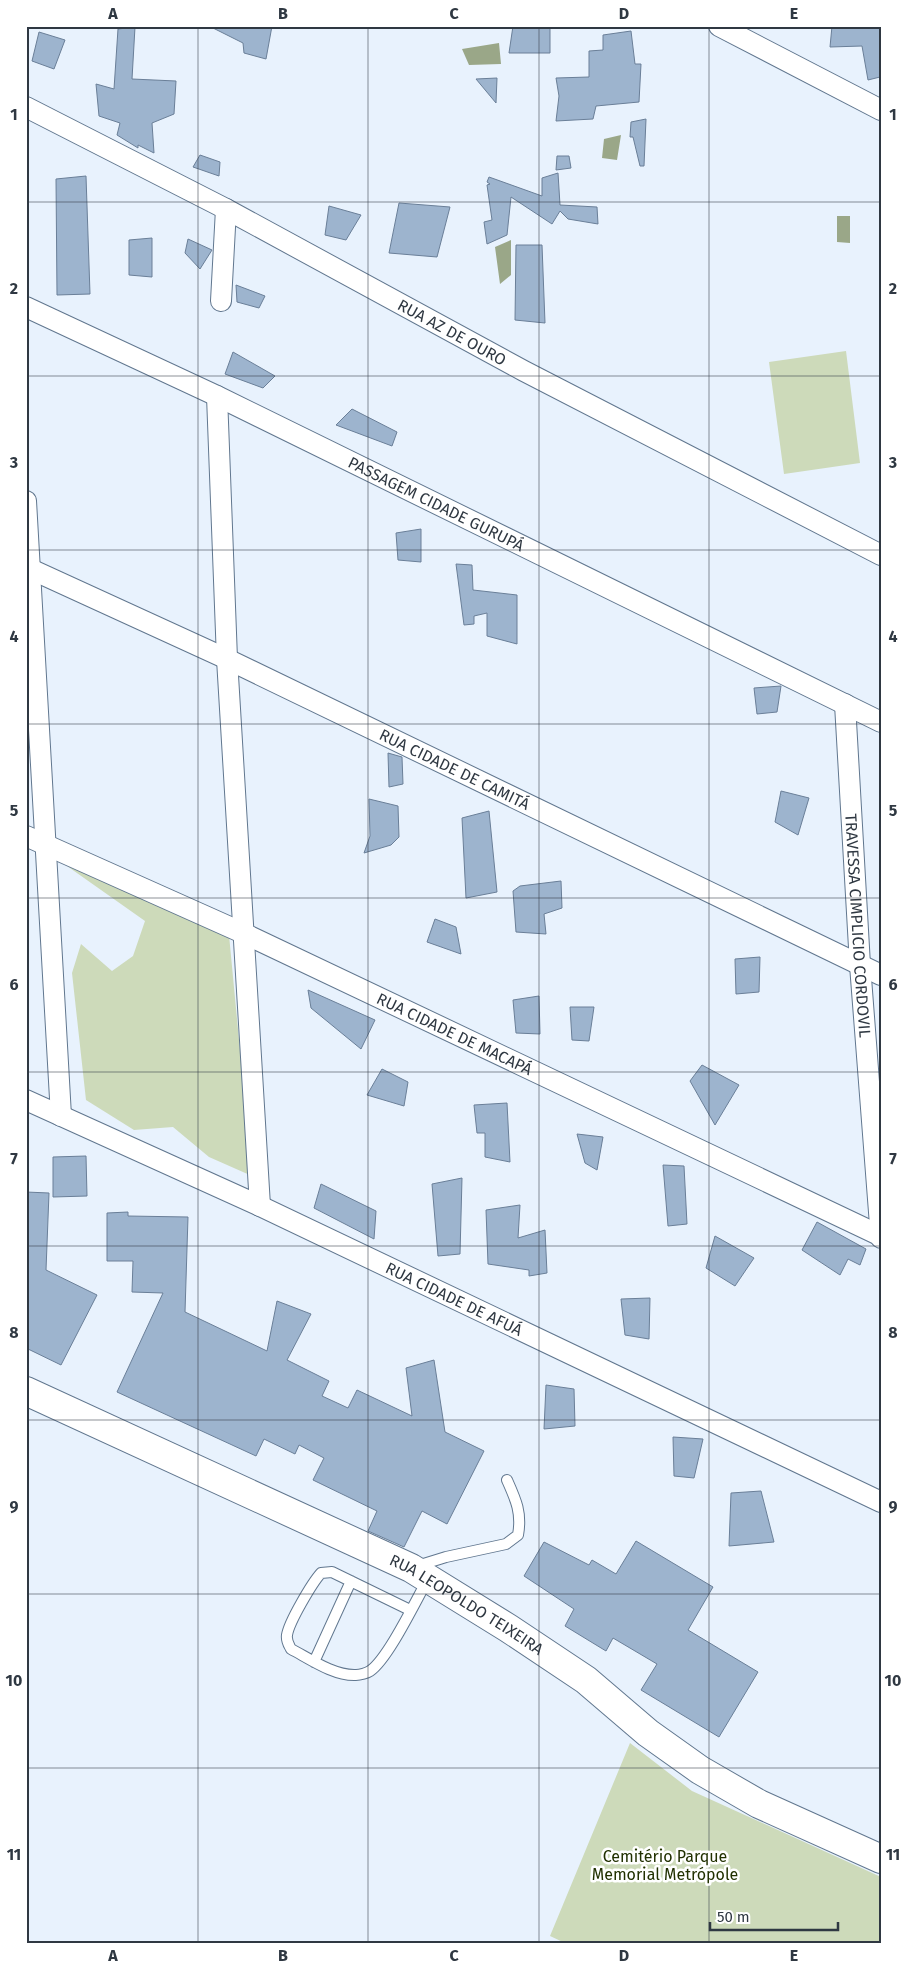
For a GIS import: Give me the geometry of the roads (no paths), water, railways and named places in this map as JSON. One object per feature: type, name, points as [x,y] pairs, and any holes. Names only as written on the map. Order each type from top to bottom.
[{"type":"main road","name":"RUA LEOPOLDO TEIXEIRA","points":[[26,1391],[420,1574],[508,1628],[586,1680],[648,1733],[700,1770],[759,1804],[881,1859]]},
{"type":"street","points":[[719,26],[881,110]]},
{"type":"street","name":"RUA AZ DE OURO","points":[[26,106],[226,209],[524,371],[881,554]]},
{"type":"street","points":[[221,301],[226,209]]},
{"type":"street","name":"PASSAGEM CIDADE GURUPÁ","points":[[26,307],[217,396],[881,722]]},
{"type":"street","points":[[217,396],[227,659],[260,1206]]},
{"type":"street","points":[[26,501],[35,840],[61,1116]]},
{"type":"street","name":"RUA CIDADE DE CAMITÁ","points":[[28,568],[227,659],[881,975]]},
{"type":"street","name":"TRAVESSA CIMPLICIO CORDOVIL","points":[[845,704],[860,965],[881,1237]]},
{"type":"street","name":"RUA CIDADE DE MACAPÁ","points":[[35,840],[243,934],[881,1237]]},
{"type":"street","name":"RUA CIDADE DE AFUÁ","points":[[26,1100],[260,1206],[881,1502]]},
{"type":"lane","points":[[410,1610],[332,1572],[320,1573],[310,1588],[287,1634],[287,1642],[292,1650],[314,1662],[344,1674],[356,1675],[370,1672],[381,1659],[410,1610],[420,1574],[446,1557],[506,1544],[518,1535],[520,1522],[519,1504],[507,1480]]},
{"type":"lane","points":[[314,1662],[351,1581]]},
{"type":"park label","name":"Cemitério Parque Memorial Metrópole","points":[[665,1865]]}]
